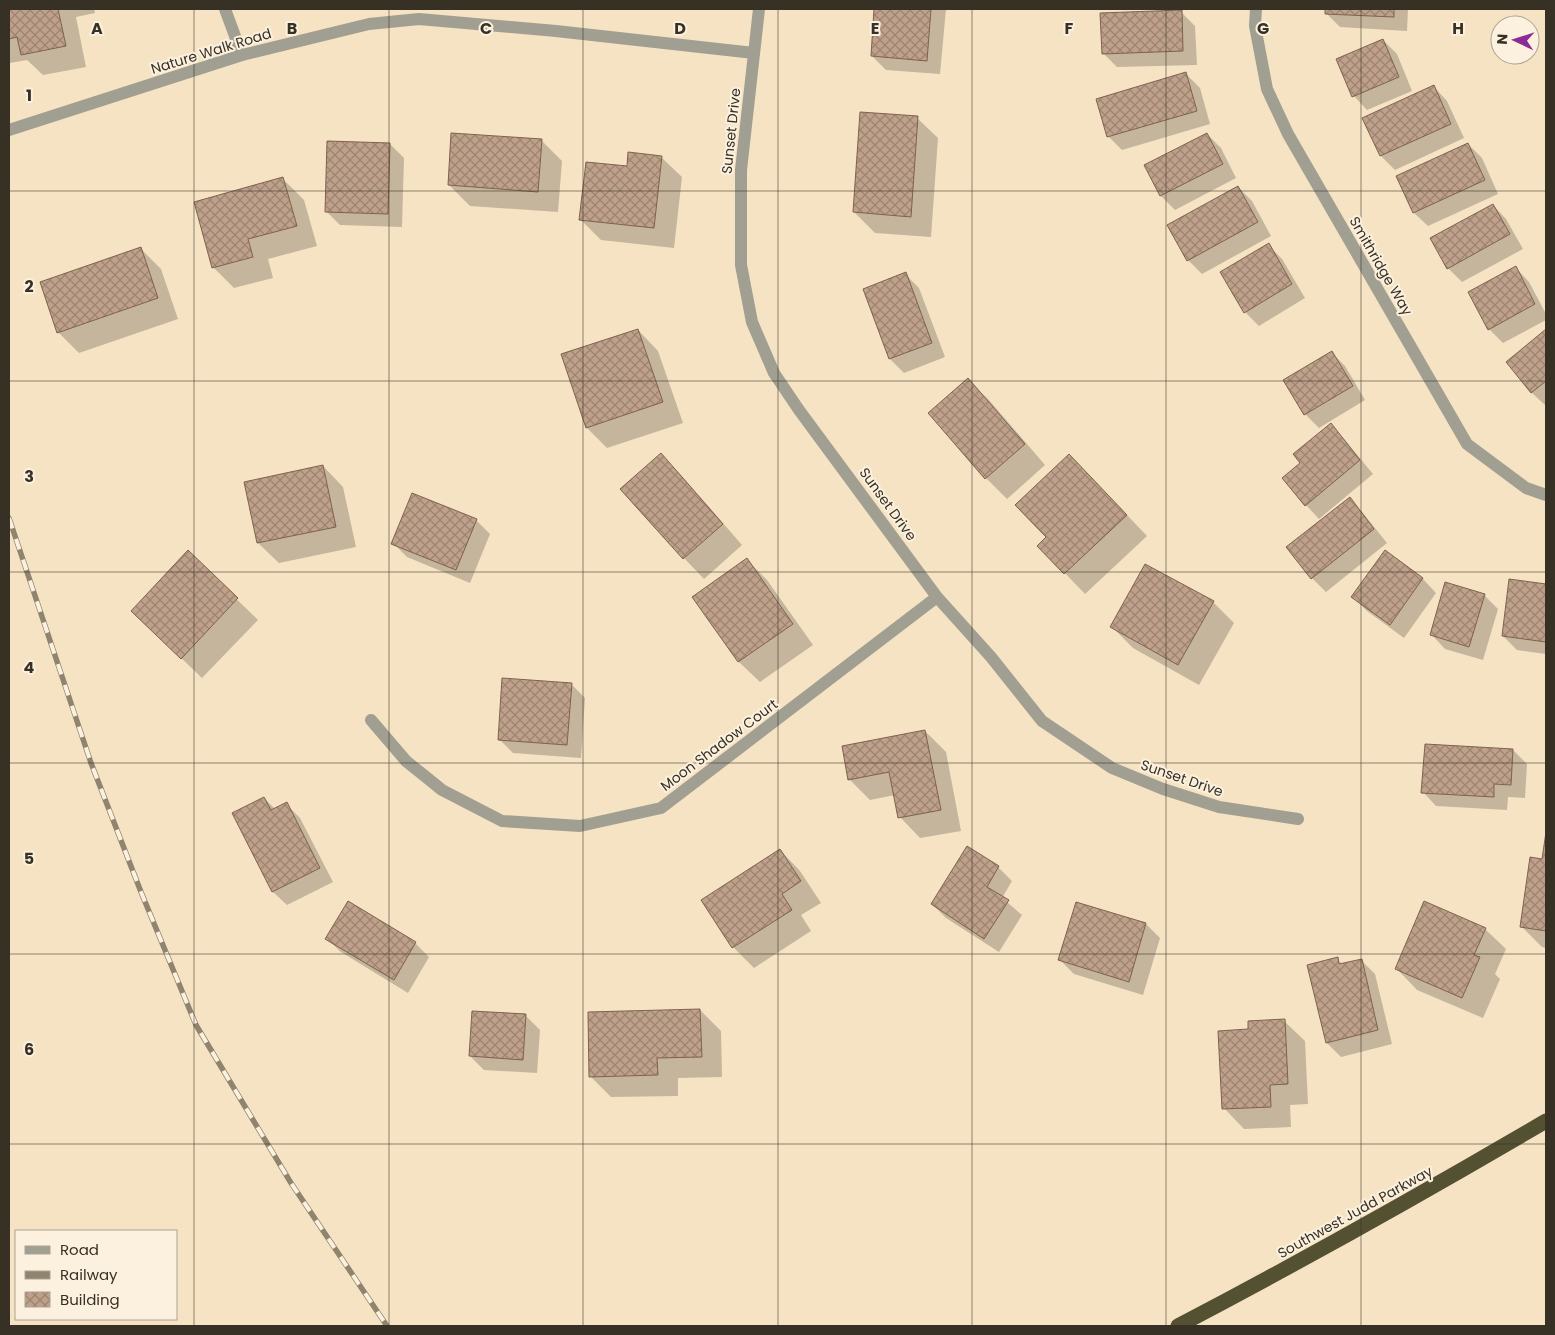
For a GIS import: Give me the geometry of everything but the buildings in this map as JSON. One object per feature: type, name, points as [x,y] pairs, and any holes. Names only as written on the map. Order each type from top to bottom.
[{"type":"highway","name":"Southwest Judd Parkway","points":[[1178,1326],[1296,1264],[1546,1121]]},
{"type":"street","points":[[225,9],[242,55]]},
{"type":"street","name":"Sunset Drive","points":[[759,9],[741,170],[741,265],[752,322],[774,373],[799,410],[937,597],[991,657],[1042,721],[1112,768],[1163,789],[1219,807],[1298,819]]},
{"type":"street","name":"Smithridge Way","points":[[1256,9],[1256,26],[1267,89],[1288,134],[1467,444],[1526,488],[1546,495]]},
{"type":"street","name":"Nature Walk Road","points":[[9,130],[242,55],[369,24],[419,19],[754,52]]},
{"type":"street","name":"Moon Shadow Court","points":[[372,720],[406,761],[442,790],[502,821],[580,826],[660,808],[937,597]]},
{"type":"railway","points":[[9,518],[91,763],[141,892],[196,1025],[291,1183],[387,1326]]}]
